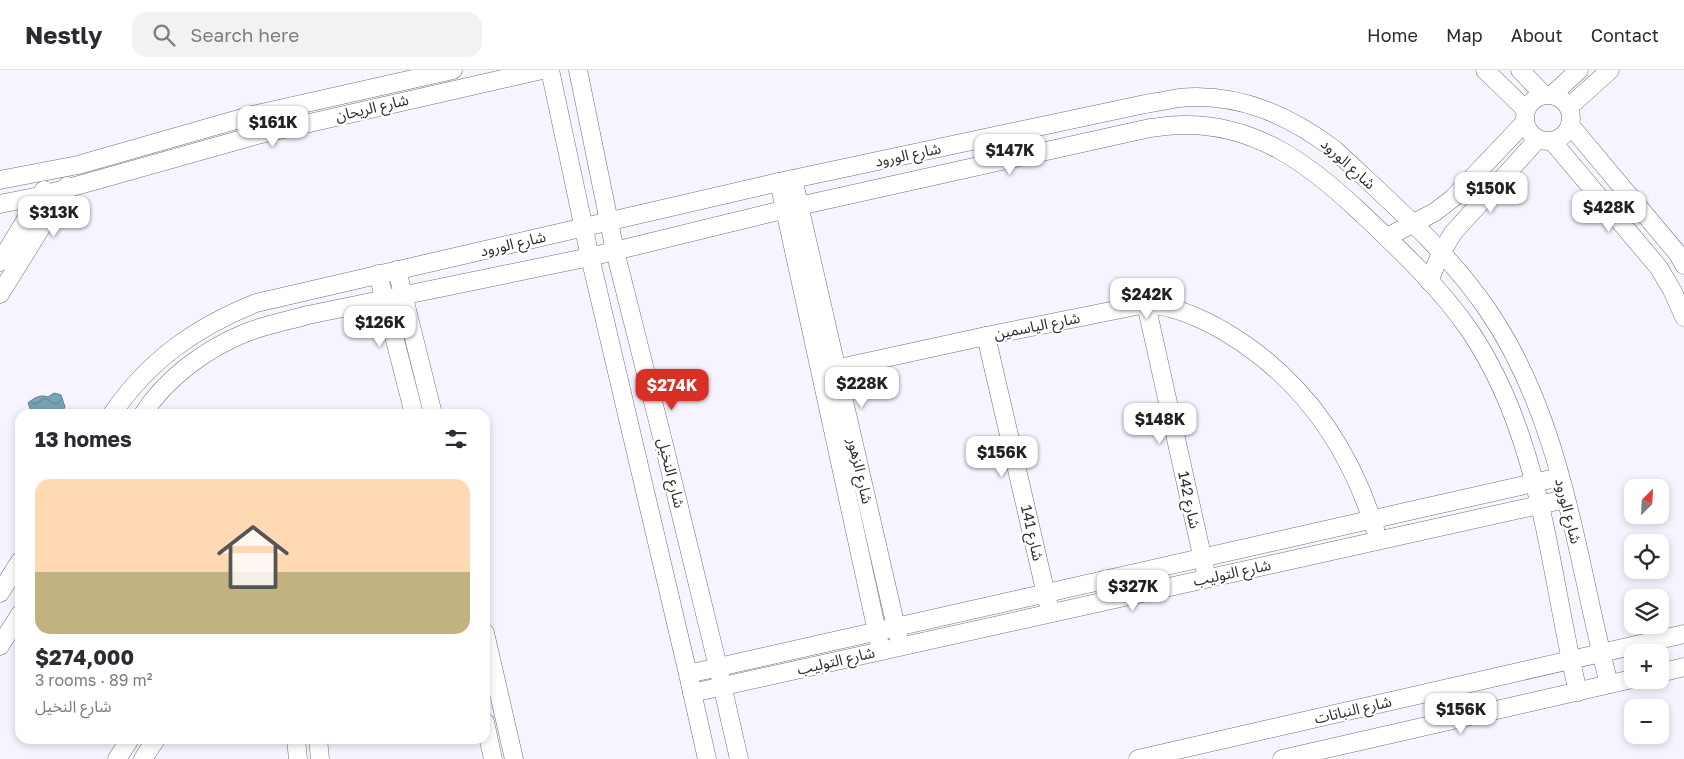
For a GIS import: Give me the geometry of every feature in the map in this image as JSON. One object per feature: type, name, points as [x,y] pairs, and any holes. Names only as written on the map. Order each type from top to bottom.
[{"type":"street","name":"شارع الريحان","points":[[0,180],[78,165],[252,115],[453,70]]},
{"type":"street","name":"شارع الريحان","points":[[0,204],[64,190],[257,135],[542,70]]},
{"type":"street","name":"شارع النخيل","points":[[550,70],[590,257],[707,759]]},
{"type":"street","name":"شارع النخيل","points":[[578,70],[615,250],[739,759]]},
{"type":"street","points":[[1486,70],[1526,116],[1530,132],[1545,140],[1659,268],[1672,290],[1684,317]]},
{"type":"street","points":[[1429,281],[1441,253],[1453,233],[1469,215],[1545,140],[1563,135],[1570,125],[1571,113],[1569,107],[1558,97],[1548,95],[1520,70]]},
{"type":"street","points":[[1387,237],[1435,212],[1453,198],[1526,116],[1533,100],[1548,95],[1579,70]]},
{"type":"street","points":[[1569,107],[1610,70]]},
{"type":"street","points":[[356,92],[361,111]]},
{"type":"street","name":"شارع الورود","points":[[116,409],[138,381],[180,343],[204,327],[256,303],[786,181],[1123,109],[1180,98],[1216,99],[1251,105],[1285,117],[1316,135],[1336,150],[1441,253],[1464,278],[1487,308],[1524,374],[1536,403],[1566,499],[1600,653],[1609,684]]},
{"type":"street","points":[[1123,109],[1127,133]]},
{"type":"street","points":[[252,115],[257,135]]},
{"type":"street","points":[[1070,120],[1075,145]]},
{"type":"street","name":"شارع الورود","points":[[148,409],[175,377],[220,345],[244,333],[308,315],[590,257],[792,208],[1150,128],[1181,125],[1213,127],[1244,134],[1274,146],[1320,175],[1387,237],[1450,304],[1470,331],[1488,360],[1503,391],[1516,423],[1535,483],[1578,692]]},
{"type":"street","points":[[1570,125],[1678,254],[1684,265]]},
{"type":"street","points":[[0,294],[78,165]]},
{"type":"street","points":[[0,262],[55,170]]},
{"type":"street","name":"شارع الزهور","points":[[786,181],[828,370],[881,651]]},
{"type":"street","points":[[397,270],[432,409]]},
{"type":"street","points":[[378,274],[413,409]]},
{"type":"street","points":[[305,291],[308,315]]},
{"type":"street","name":"شارع الياسمين","points":[[828,370],[1146,304],[1163,305],[1218,328],[1259,354],[1285,376],[1304,396],[1337,441],[1350,466],[1379,540]]},
{"type":"street","name":"شارع 142","points":[[1146,304],[1207,578]]},
{"type":"street","name":"شارع 141","points":[[986,336],[1050,613]]},
{"type":"street","name":"شارع الزهور","points":[[828,370],[900,647]]},
{"type":"street","name":"شارع التوليب","points":[[688,674],[1560,477]]},
{"type":"street","name":"شارع التوليب","points":[[692,693],[1566,499]]},
{"type":"street","points":[[0,593],[15,572]]},
{"type":"street","points":[[0,646],[15,622]]},
{"type":"street","name":"شارع النباتات","points":[[1138,759],[1684,634]]},
{"type":"street","points":[[490,655],[514,759]]},
{"type":"street","points":[[1669,671],[1684,667]]},
{"type":"street","points":[[1282,759],[1624,681]]},
{"type":"street","points":[[117,759],[127,744]]},
{"type":"street","points":[[143,759],[153,744]]},
{"type":"street","points":[[296,744],[298,759]]},
{"type":"street","points":[[318,744],[320,759]]},
{"type":"street","points":[[490,744],[493,759]]},
{"type":"water","points":[[54,393],[61,395],[65,407],[64,409],[30,409],[28,403],[37,397],[48,397]]}]
